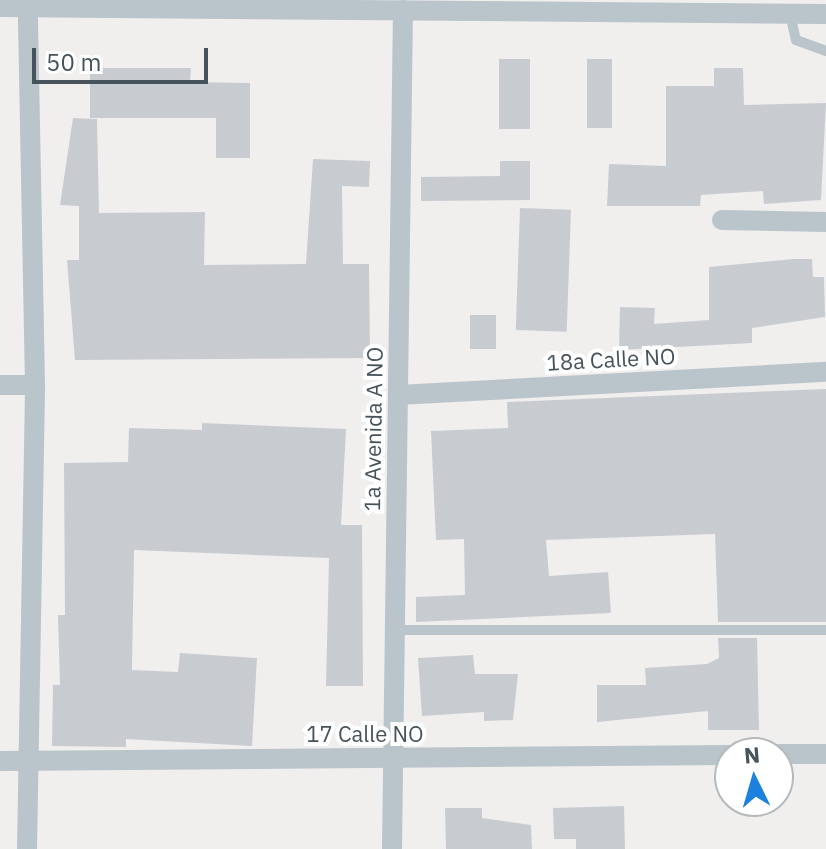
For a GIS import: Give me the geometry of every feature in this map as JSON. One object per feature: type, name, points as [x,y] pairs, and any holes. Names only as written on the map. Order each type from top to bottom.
[{"type":"street","points":[[0,7],[56,4],[292,5],[403,10],[826,14]]},
{"type":"street","points":[[27,849],[35,385],[28,7]]},
{"type":"street","name":"1a Avenida A NO","points":[[392,849],[403,10]]},
{"type":"street","points":[[722,220],[826,222]]},
{"type":"street","name":"18a Calle NO","points":[[398,395],[826,372]]},
{"type":"street","points":[[0,385],[35,385]]},
{"type":"street","points":[[794,754],[826,754]]},
{"type":"street","name":"17 Calle NO","points":[[0,761],[714,755]]},
{"type":"lane","points":[[790,14],[796,40],[826,51]]},
{"type":"lane","points":[[395,630],[826,630]]},
{"type":"building","points":[[499,59],[530,59],[530,129],[499,129]]},
{"type":"building","points":[[587,59],[612,59],[612,128],[587,128]]},
{"type":"building","points":[[90,68],[191,68],[190,82],[250,83],[250,158],[216,158],[216,118],[90,118]]},
{"type":"building","points":[[714,68],[743,68],[744,105],[826,103],[821,200],[764,204],[763,191],[701,195],[700,206],[607,206],[609,164],[666,166],[666,86],[714,86]]},
{"type":"building","points":[[73,118],[97,119],[99,213],[205,212],[204,265],[306,264],[313,159],[370,161],[369,187],[342,186],[343,264],[369,264],[370,358],[75,360],[67,260],[79,260],[79,206],[60,205]]},
{"type":"building","points":[[500,161],[530,161],[530,200],[421,201],[421,177],[500,176]]},
{"type":"building","points":[[520,208],[571,210],[567,332],[516,330]]},
{"type":"building","points":[[812,259],[813,277],[824,277],[825,317],[752,328],[752,343],[619,350],[620,307],[655,308],[654,324],[709,320],[709,267]]},
{"type":"building","points":[[470,315],[496,315],[496,349],[470,349]]},
{"type":"building","points":[[826,389],[826,622],[718,622],[715,534],[546,540],[549,576],[608,572],[611,613],[416,622],[416,597],[465,595],[464,539],[436,540],[431,431],[508,428],[507,402]]},
{"type":"building","points":[[202,423],[346,429],[341,525],[362,525],[363,686],[326,686],[329,558],[134,550],[132,670],[178,672],[180,653],[257,658],[252,746],[126,739],[126,747],[52,746],[53,685],[60,685],[58,615],[65,615],[64,463],[128,462],[129,428],[202,430]]},
{"type":"building","points":[[718,638],[757,638],[759,730],[708,730],[708,711],[597,722],[597,685],[646,685],[645,668],[707,664],[719,658]]},
{"type":"building","points":[[473,655],[475,674],[518,674],[513,720],[484,721],[484,712],[422,716],[418,658]]},
{"type":"building","points":[[624,806],[625,849],[576,849],[576,839],[554,839],[553,808]]},
{"type":"building","points":[[445,808],[482,808],[482,818],[531,825],[532,849],[446,849]]}]
